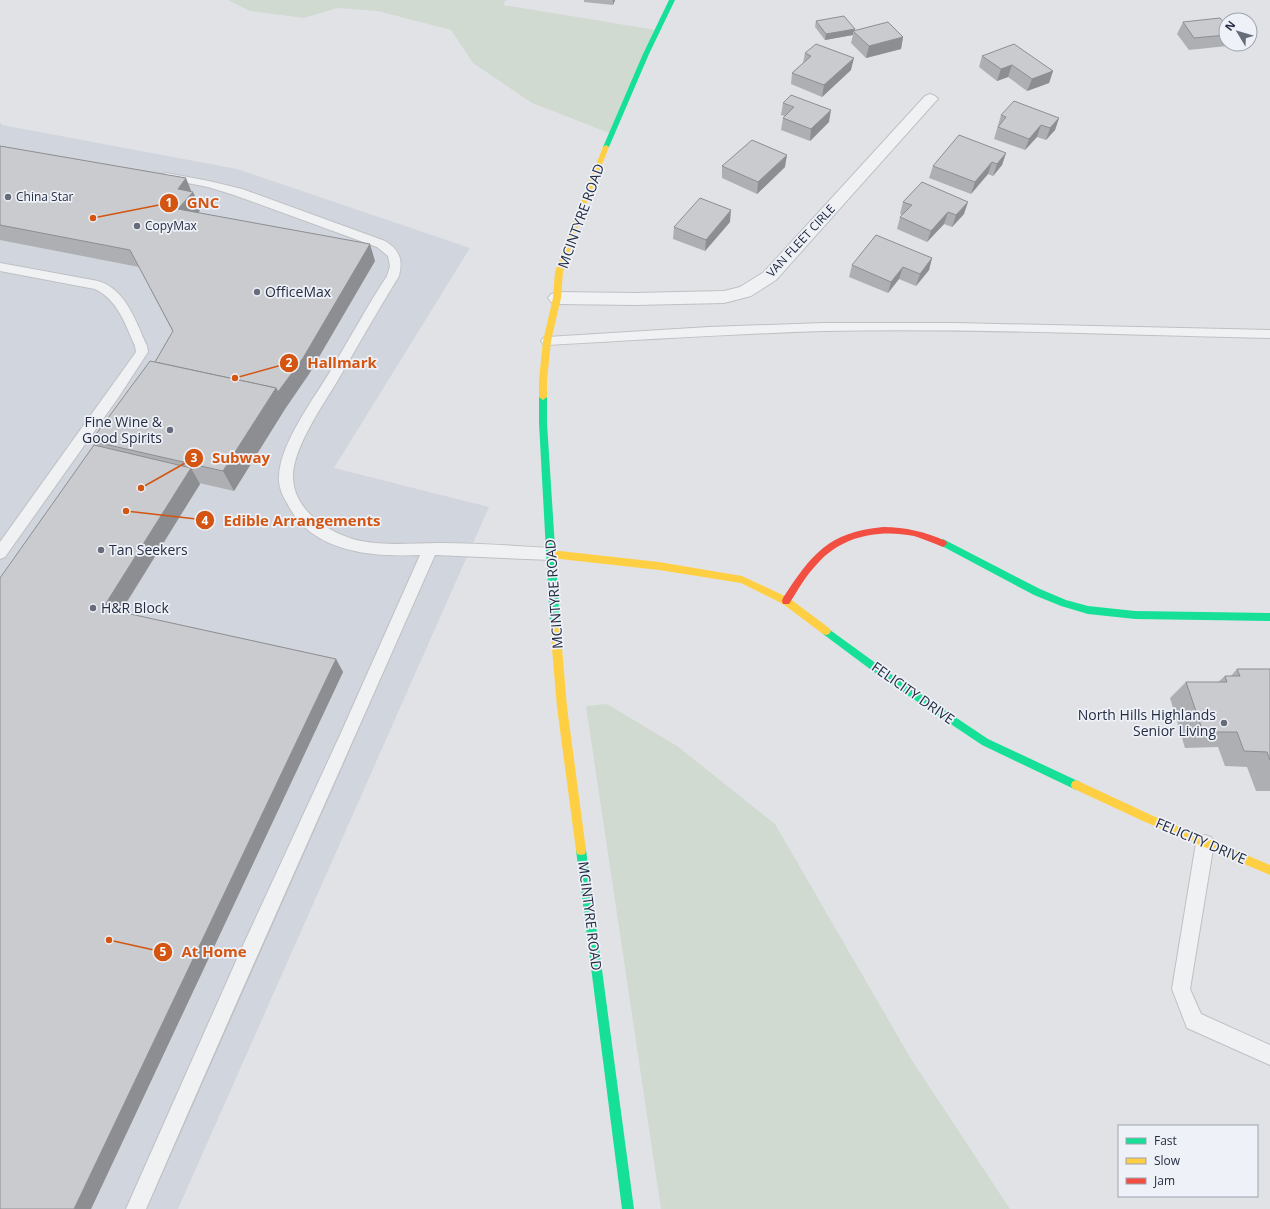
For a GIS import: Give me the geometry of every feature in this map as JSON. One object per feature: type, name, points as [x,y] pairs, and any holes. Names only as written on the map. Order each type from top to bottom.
[{"type":"street","name":"MCINTYRE ROAD","points":[[628,1209],[562,707],[543,423],[543,380],[547,341],[557,298],[559,272],[578,217],[635,76],[656,30],[672,0]]},
{"type":"street","name":"VAN FLEET CIRLE","points":[[557,298],[707,298],[734,295],[758,285],[770,276],[930,99]]},
{"type":"street","points":[[786,601],[810,565],[832,545],[853,536],[879,530],[902,531],[919,534],[939,542],[986,567],[1056,600],[1094,612],[1270,617]]},
{"type":"street","name":"FELICITY DRIVE","points":[[551,554],[659,566],[742,580],[786,601],[885,675],[985,742],[1148,818],[1270,870]]},
{"type":"lane","points":[[153,174],[209,184],[238,192],[368,239],[390,249],[395,258],[396,266],[393,276],[322,396],[295,444],[288,462],[286,480],[289,492],[301,512],[323,533],[341,542],[360,547],[387,551],[430,549],[551,554]]},
{"type":"lane","points":[[0,267],[98,285],[107,289],[118,300],[141,346],[142,352],[126,377],[0,553]]},
{"type":"lane","points":[[547,341],[709,331],[824,327],[954,327],[1270,334]]},
{"type":"lane","points":[[136,1209],[246,958],[349,733],[430,549]]},
{"type":"lane","points":[[1205,843],[1181,989],[1194,1021],[1270,1055]]},
{"type":"shaded area","points":[[228,0],[506,0],[503,5],[656,30],[612,134],[532,103],[473,63],[451,30],[378,11],[337,8],[304,18],[250,11]]},
{"type":"shaded area","points":[[0,122],[2,125],[237,169],[470,248],[334,468],[489,507],[178,1209],[0,1209]]},
{"type":"shaded area","points":[[607,704],[677,746],[775,824],[911,1059],[1010,1209],[661,1209],[586,706]]},
{"type":"building","points":[[844,16],[855,29],[826,34],[816,21]]},
{"type":"building","points":[[1218,18],[1218,36],[1194,38],[1183,22]]},
{"type":"building","points":[[888,22],[903,37],[869,46],[853,31]]},
{"type":"building","points":[[816,44],[854,58],[824,85],[792,73],[811,56],[805,53]]},
{"type":"building","points":[[1014,44],[1053,71],[1032,79],[1012,65],[1001,69],[982,56]]},
{"type":"building","points":[[791,95],[831,110],[811,129],[783,118],[794,107],[783,103]]},
{"type":"building","points":[[1014,101],[1059,118],[1050,128],[1041,125],[1029,139],[998,127],[1006,117],[1001,115]]},
{"type":"building","points":[[959,135],[1006,153],[997,164],[992,162],[975,182],[933,166]]},
{"type":"building","points":[[752,140],[787,155],[758,182],[722,166]]},
{"type":"building","points":[[0,146],[186,178],[178,189],[193,192],[178,209],[370,244],[303,358],[278,392],[276,388],[155,362],[173,331],[130,250],[0,225]]},
{"type":"building","points":[[922,182],[968,202],[956,215],[948,212],[931,231],[900,217],[912,205],[903,202]]},
{"type":"building","points":[[700,198],[731,210],[706,240],[674,227]]},
{"type":"building","points":[[876,235],[932,258],[920,274],[903,267],[891,282],[852,265]]},
{"type":"building","points":[[150,361],[276,388],[223,471],[91,441]]},
{"type":"building","points":[[94,445],[191,468],[103,608],[336,659],[74,1209],[0,1209],[0,578]]},
{"type":"building","points":[[1237,669],[1270,669],[1270,760],[1267,752],[1244,751],[1237,732],[1203,732],[1186,682],[1227,682],[1225,676],[1240,676]]},
{"type":"traffic: fast","points":[[606,147],[646,54],[672,0]]},
{"type":"traffic: fast","points":[[543,397],[543,423],[555,625]]},
{"type":"traffic: fast","points":[[943,543],[1037,592],[1064,603],[1088,610],[1135,615],[1270,617]]},
{"type":"traffic: fast","points":[[826,631],[885,675],[985,742],[1076,785]]},
{"type":"traffic: fast","points":[[581,850],[628,1209]]},
{"type":"traffic: slow","points":[[543,397],[543,380],[547,341],[557,298],[559,272],[578,217],[606,147]]},
{"type":"traffic: slow","points":[[551,554],[659,566],[742,580],[786,601],[826,631]]},
{"type":"traffic: slow","points":[[555,625],[562,707],[581,850]]},
{"type":"traffic: slow","points":[[1076,785],[1147,818],[1270,870]]},
{"type":"traffic: jam","points":[[786,601],[804,574],[820,555],[839,541],[853,535],[883,530],[899,530],[929,537],[943,543]]},
{"type":"place","name":"China Star","points":[[8,197]]},
{"type":"place","name":"GNC","points":[[93,218]]},
{"type":"place","name":"CopyMax","points":[[137,226]]},
{"type":"place","name":"OfficeMax","points":[[257,292]]},
{"type":"place","name":"Hallmark","points":[[235,378]]},
{"type":"place","name":"Fine Wine & Good Spirits","points":[[170,430]]},
{"type":"place","name":"Subway","points":[[141,488]]},
{"type":"place","name":"Edible Arrangements","points":[[126,511]]},
{"type":"place","name":"Tan Seekers","points":[[101,550]]},
{"type":"place","name":"H&R Block","points":[[93,608]]},
{"type":"place","name":"North Hills Highlands Senior Living","points":[[1224,723]]},
{"type":"place","name":"At Home","points":[[109,940]]}]
